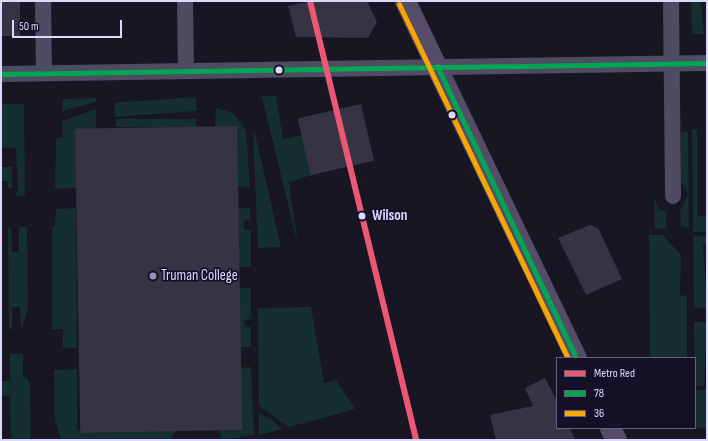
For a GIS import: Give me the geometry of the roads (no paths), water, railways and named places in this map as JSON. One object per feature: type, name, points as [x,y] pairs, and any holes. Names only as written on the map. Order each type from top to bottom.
[{"type":"main road","points":[[405,1],[576,357]]},
{"type":"main road","points":[[610,429],[616,440]]},
{"type":"street","points":[[43,1],[44,73]]},
{"type":"street","points":[[185,1],[186,70]]},
{"type":"street","points":[[671,1],[673,196]]},
{"type":"street","points":[[1,74],[437,66],[707,63]]},
{"type":"metro line","name":"Red","points":[[310,1],[416,440]]},
{"type":"place","name":"Wilson","points":[[362,216]]},
{"type":"place","name":"Truman College","points":[[153,276]]}]
